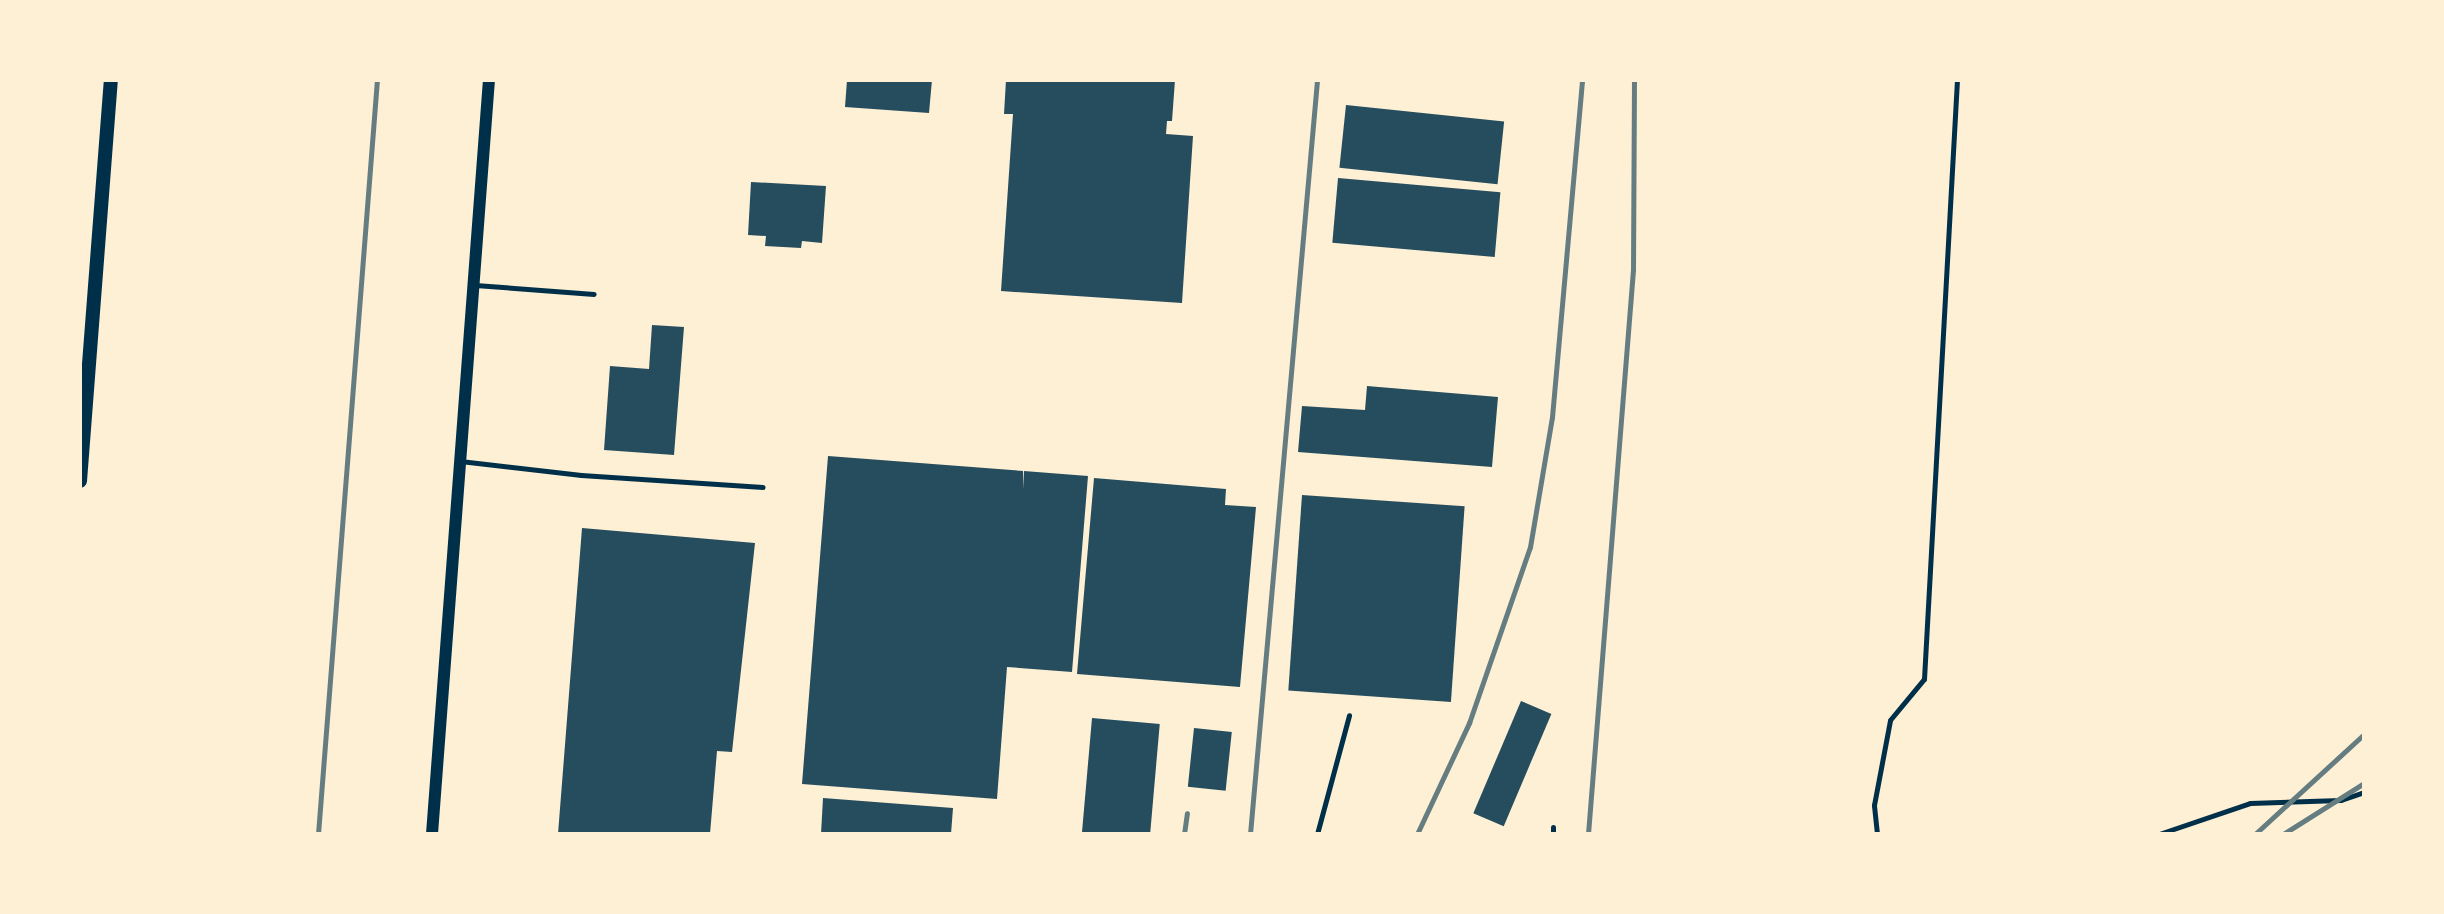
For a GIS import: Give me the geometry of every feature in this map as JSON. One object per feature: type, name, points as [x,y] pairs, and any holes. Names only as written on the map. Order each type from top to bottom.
[{"type":"main road","points":[[80,481],[86,343],[111,80]]},
{"type":"street","points":[[432,834],[489,80]]},
{"type":"lane","points":[[1877,834],[1874,805],[1890,720],[1924,679],[1957,80]]},
{"type":"lane","points":[[473,285],[594,294]]},
{"type":"lane","points":[[460,461],[581,475],[763,487]]},
{"type":"lane","points":[[1317,834],[1349,715]]},
{"type":"lane","points":[[2159,834],[2250,803],[2341,800],[2364,792]]},
{"type":"building","points":[[847,80],[932,80],[929,113],[845,107]]},
{"type":"building","points":[[1006,80],[1175,80],[1172,121],[1167,121],[1166,134],[1193,136],[1182,303],[1001,291],[1013,114],[1004,114]]},
{"type":"building","points":[[1346,105],[1504,122],[1498,184],[1339,168]]},
{"type":"building","points":[[1338,178],[1500,192],[1495,257],[1332,243]]},
{"type":"building","points":[[751,182],[826,186],[822,243],[802,241],[801,248],[765,246],[766,236],[748,235]]},
{"type":"building","points":[[652,325],[684,327],[674,455],[604,450],[610,366],[649,369]]},
{"type":"building","points":[[1367,386],[1498,397],[1492,467],[1298,452],[1302,406],[1365,410]]},
{"type":"building","points":[[828,456],[1023,471],[1023,489],[1024,471],[1088,476],[1072,672],[1007,667],[997,799],[802,784]]},
{"type":"building","points":[[1094,478],[1226,489],[1225,505],[1256,507],[1240,687],[1077,674]]},
{"type":"building","points":[[1302,495],[1465,506],[1451,702],[1288,691]]},
{"type":"building","points":[[582,528],[755,543],[732,752],[717,751],[710,834],[558,834]]},
{"type":"building","points":[[1521,701],[1551,714],[1504,826],[1473,813]]},
{"type":"building","points":[[1092,718],[1160,724],[1150,834],[1082,834]]},
{"type":"building","points":[[1194,728],[1232,732],[1226,791],[1188,787]]},
{"type":"building","points":[[823,798],[953,808],[951,834],[821,834]]},
{"type":"railway","points":[[318,834],[377,80]]},
{"type":"railway","points":[[1250,834],[1317,80]]},
{"type":"railway","points":[[1417,834],[1469,723],[1530,547],[1552,417],[1582,80]]},
{"type":"railway","points":[[1588,834],[1633,270],[1634,80]]},
{"type":"railway","points":[[2255,834],[2364,734]]},
{"type":"railway","points":[[2283,834],[2364,783]]},
{"type":"railway","points":[[1184,834],[1187,813]]}]
